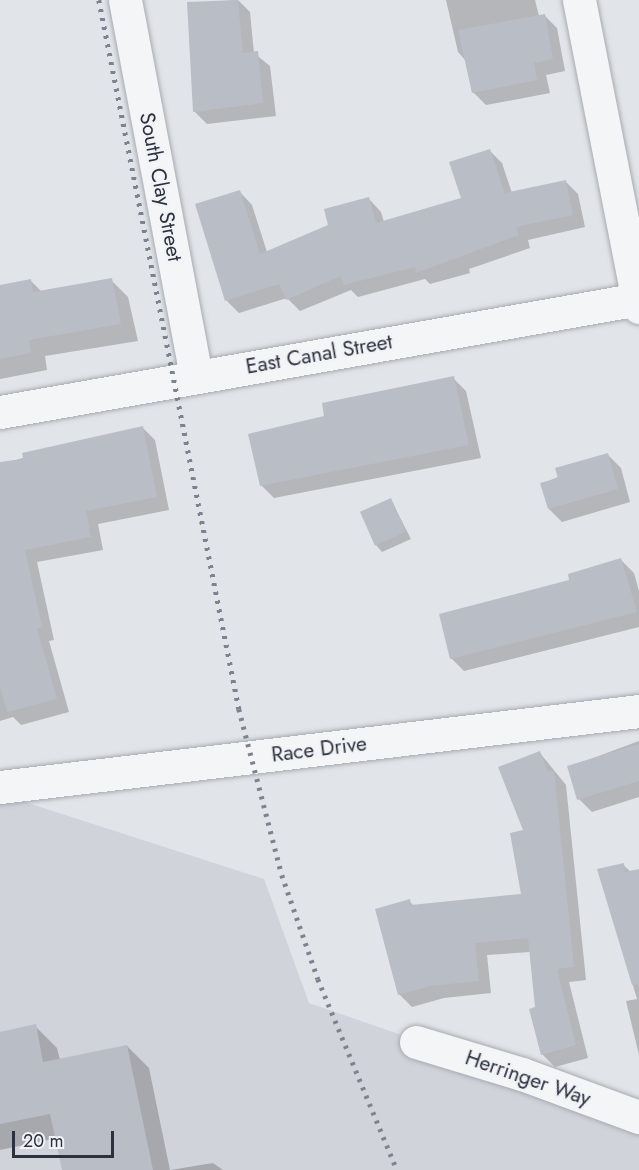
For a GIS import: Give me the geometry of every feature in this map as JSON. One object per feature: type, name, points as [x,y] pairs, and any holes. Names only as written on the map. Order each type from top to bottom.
[{"type":"street","name":"South Clay Street","points":[[125,0],[196,375]]},
{"type":"street","points":[[579,0],[639,301]]},
{"type":"street","name":"East Canal Street","points":[[0,412],[196,375],[639,301]]},
{"type":"street","name":"Race Drive","points":[[0,787],[639,711]]},
{"type":"street","name":"Herringer Way","points":[[416,1042],[522,1074],[639,1117]]},
{"type":"shaded area","points":[[0,794],[264,879],[309,1003],[639,1117],[639,1170],[0,1170]]},
{"type":"building","points":[[238,0],[243,53],[258,51],[263,103],[193,112],[187,2]]},
{"type":"building","points":[[545,14],[553,59],[534,63],[537,80],[472,93],[458,30]]},
{"type":"building","points":[[490,149],[505,193],[566,180],[573,215],[516,227],[519,235],[416,273],[415,267],[344,285],[341,276],[286,300],[279,284],[225,301],[195,204],[240,190],[260,254],[328,225],[324,209],[369,197],[376,223],[461,198],[449,162]]},
{"type":"building","points":[[112,278],[121,324],[29,340],[31,353],[0,359],[0,285],[31,279],[33,292]]},
{"type":"building","points":[[454,376],[469,445],[260,486],[248,434],[324,416],[322,403]]},
{"type":"building","points":[[143,426],[157,497],[86,511],[91,537],[25,550],[42,627],[37,628],[57,699],[7,712],[0,687],[0,462],[23,459],[22,453]]},
{"type":"building","points":[[608,453],[618,489],[548,509],[540,483],[558,478],[555,468]]},
{"type":"building","points":[[391,498],[406,532],[375,546],[360,512]]},
{"type":"building","points":[[621,558],[637,612],[450,659],[439,614],[569,580],[568,574]]},
{"type":"building","points":[[639,744],[639,781],[577,800],[567,766]]},
{"type":"building","points":[[540,751],[548,772],[554,770],[574,967],[557,969],[576,1045],[541,1055],[529,1009],[535,1007],[528,938],[475,943],[479,981],[431,986],[398,995],[375,909],[410,899],[411,905],[521,894],[510,833],[523,830],[498,767]]},
{"type":"building","points":[[624,863],[625,872],[639,869],[639,984],[632,985],[597,869]]},
{"type":"building","points":[[36,1024],[43,1062],[127,1045],[153,1170],[62,1170],[50,1114],[0,1124],[0,1032]]},
{"type":"railway","points":[[99,0],[239,709],[282,875],[318,979],[397,1170]]}]
